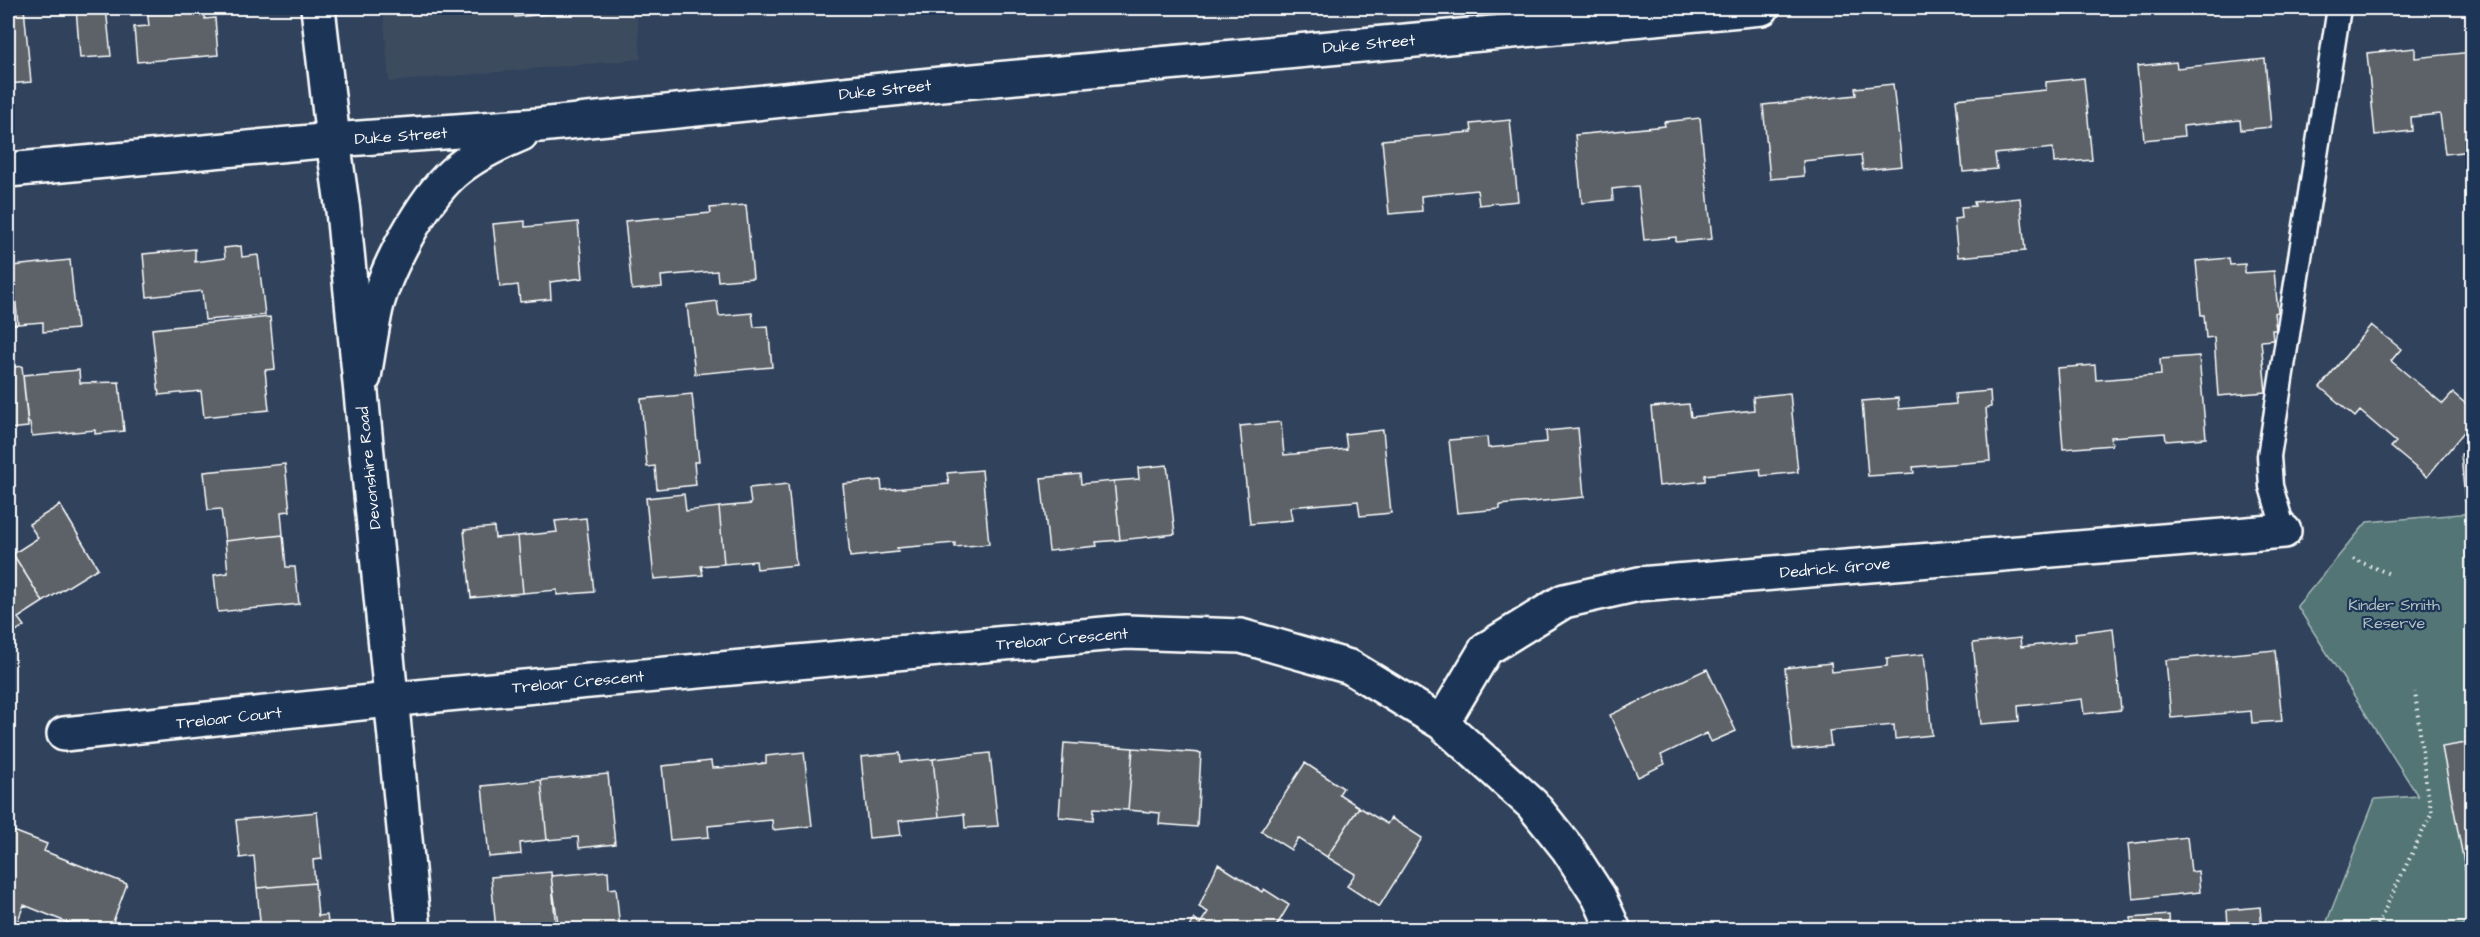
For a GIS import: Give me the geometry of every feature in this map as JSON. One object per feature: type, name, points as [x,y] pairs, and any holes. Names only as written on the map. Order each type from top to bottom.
[{"type":"street","name":"Devonshire Road","points":[[318,8],[343,211],[414,930]]},
{"type":"street","name":"Duke Street","points":[[8,170],[333,140],[539,125],[941,84],[1762,8]]},
{"type":"street","points":[[361,396],[376,307],[409,232],[435,192],[454,172],[490,148],[539,125]]},
{"type":"street","name":"Dedrick Grove","points":[[1442,723],[1486,650],[1564,602],[1617,589],[1662,582],[2284,531]]},
{"type":"street","name":"Treloar Crescent","points":[[393,700],[1126,632],[1241,636],[1350,667],[1442,723],[1532,804],[1568,849],[1587,878],[1599,897],[1614,930]]},
{"type":"street","name":"Treloar Court","points":[[64,734],[393,700]]},
{"type":"lane","points":[[2284,531],[2271,486],[2269,456],[2339,8]]},
{"type":"path","points":[[2353,559],[2390,574]]},
{"type":"path","points":[[2375,930],[2432,813],[2427,791],[2415,692]]},
{"type":"shaded area","points":[[383,8],[636,8],[641,59],[389,82]]},
{"type":"green space","name":"Kinder Smith Reserve","points":[[2472,513],[2472,929],[2324,929],[2375,799],[2418,796],[2297,606],[2367,522]]},
{"type":"building","points":[[24,8],[31,82],[8,84],[8,10]]},
{"type":"building","points":[[76,8],[106,8],[111,56],[80,58]]},
{"type":"building","points":[[147,8],[204,8],[205,19],[215,18],[218,55],[137,62],[134,27],[149,26]]},
{"type":"building","points":[[515,8],[557,8],[558,13],[515,17]]},
{"type":"building","points":[[557,8],[625,8],[558,13]]},
{"type":"building","points":[[2415,48],[2415,58],[2472,52],[2472,151],[2445,154],[2440,114],[2411,117],[2412,131],[2375,135],[2367,53]]},
{"type":"building","points":[[2265,59],[2271,127],[2241,130],[2240,120],[2183,126],[2184,136],[2144,140],[2137,66],[2176,62],[2177,68]]},
{"type":"building","points":[[2084,78],[2092,160],[2054,163],[2053,148],[1995,154],[1997,169],[1963,172],[1956,99],[2046,90],[2046,82]]},
{"type":"building","points":[[1893,84],[1902,166],[1863,170],[1861,155],[1803,161],[1804,176],[1770,179],[1763,105],[1856,95],[1855,88]]},
{"type":"building","points":[[1700,118],[1712,239],[1676,242],[1676,237],[1644,240],[1638,186],[1612,189],[1613,200],[1582,203],[1575,135],[1665,126],[1664,122]]},
{"type":"building","points":[[1510,120],[1518,201],[1479,205],[1477,190],[1421,196],[1422,211],[1389,214],[1382,140],[1472,132],[1471,124]]},
{"type":"building","points":[[2020,198],[2025,251],[1958,257],[1954,219],[1962,218],[1961,207],[1975,206],[1974,202]]},
{"type":"building","points":[[746,205],[753,278],[718,281],[717,271],[661,276],[662,287],[632,290],[625,221],[711,213],[710,208]]},
{"type":"building","points":[[525,221],[525,227],[578,222],[583,278],[550,282],[551,299],[520,302],[518,285],[500,287],[493,224]]},
{"type":"building","points":[[241,246],[242,257],[258,255],[265,315],[205,320],[202,291],[147,297],[143,254],[195,249],[195,262],[225,258],[224,248]]},
{"type":"building","points":[[2229,258],[2230,265],[2245,264],[2245,273],[2274,271],[2278,312],[2274,313],[2276,330],[2272,330],[2273,340],[2261,341],[2266,392],[2218,396],[2214,337],[2206,338],[2204,315],[2201,315],[2196,261]]},
{"type":"building","points":[[70,260],[77,329],[43,332],[43,322],[18,324],[12,266]]},
{"type":"building","points":[[8,266],[12,266],[18,324],[8,325]]},
{"type":"building","points":[[717,301],[719,316],[752,313],[754,327],[768,326],[772,367],[695,374],[687,305]]},
{"type":"building","points":[[270,317],[275,369],[265,370],[269,410],[204,417],[201,391],[159,395],[152,329]]},
{"type":"building","points":[[2371,325],[2401,349],[2391,361],[2443,404],[2453,393],[2472,409],[2472,422],[2427,477],[2391,447],[2396,442],[2360,411],[2355,417],[2320,387]]},
{"type":"building","points":[[2199,356],[2206,438],[2166,441],[2165,433],[2111,437],[2112,445],[2063,449],[2057,368],[2095,365],[2096,380],[2161,375],[2160,359]]},
{"type":"building","points":[[22,366],[28,427],[8,429],[8,368]]},
{"type":"building","points":[[79,370],[80,383],[119,382],[124,431],[95,434],[95,430],[32,436],[30,423],[28,423],[23,375]]},
{"type":"building","points":[[1990,391],[1991,407],[1986,408],[1990,461],[1913,467],[1914,473],[1868,476],[1862,401],[1898,398],[1899,409],[1956,404],[1955,394]]},
{"type":"building","points":[[1790,393],[1798,472],[1761,476],[1760,469],[1705,475],[1705,481],[1659,486],[1651,407],[1689,404],[1691,417],[1754,410],[1753,397]]},
{"type":"building","points":[[692,394],[699,462],[694,462],[696,485],[657,489],[655,466],[647,467],[641,399]]},
{"type":"building","points":[[1281,422],[1284,455],[1347,449],[1345,434],[1383,430],[1391,513],[1360,516],[1358,501],[1290,507],[1292,520],[1250,524],[1240,426]]},
{"type":"building","points":[[1578,428],[1584,497],[1500,505],[1500,509],[1457,513],[1449,440],[1487,437],[1488,448],[1547,442],[1546,431]]},
{"type":"building","points":[[2472,452],[2472,500],[2465,501],[2461,454]]},
{"type":"building","points":[[285,464],[290,511],[281,512],[283,535],[225,541],[221,509],[208,510],[204,472]]},
{"type":"building","points":[[1167,465],[1175,534],[1120,540],[1114,481],[1139,479],[1138,468]]},
{"type":"building","points":[[982,470],[989,544],[955,547],[955,543],[897,548],[898,552],[850,557],[843,484],[881,480],[882,490],[949,484],[947,473]]},
{"type":"building","points":[[1080,474],[1081,484],[1114,481],[1120,540],[1096,542],[1097,546],[1049,551],[1041,478]]},
{"type":"building","points":[[788,484],[796,565],[757,569],[756,561],[724,564],[719,507],[751,504],[749,488]]},
{"type":"building","points":[[684,494],[686,511],[719,507],[724,564],[701,566],[703,575],[654,579],[646,498]]},
{"type":"building","points":[[60,505],[98,568],[43,602],[13,554],[38,538],[29,524]]},
{"type":"building","points":[[586,518],[594,592],[557,595],[557,590],[523,593],[518,536],[557,532],[555,521]]},
{"type":"building","points":[[494,527],[495,538],[518,536],[523,593],[471,598],[464,530]]},
{"type":"building","points":[[283,535],[286,567],[295,567],[299,604],[218,612],[214,575],[228,573],[225,541]]},
{"type":"building","points":[[13,554],[43,602],[18,618],[24,626],[8,636],[8,557]]},
{"type":"building","points":[[2113,628],[2121,710],[2084,714],[2082,699],[2018,706],[2019,721],[1981,724],[1973,643],[2020,638],[2021,647],[2076,641],[2075,633]]},
{"type":"building","points":[[2275,650],[2282,721],[2252,723],[2251,711],[2171,718],[2166,660]]},
{"type":"building","points":[[1924,654],[1932,735],[1895,739],[1894,725],[1829,731],[1831,746],[1793,750],[1785,668],[1831,663],[1832,672],[1887,666],[1887,658]]},
{"type":"building","points":[[1707,669],[1736,731],[1711,742],[1707,733],[1661,755],[1665,764],[1638,777],[1610,715]]},
{"type":"building","points":[[2472,742],[2472,905],[2442,747]]},
{"type":"building","points":[[1064,743],[1133,748],[1128,810],[1094,808],[1093,820],[1059,817]]},
{"type":"building","points":[[1133,748],[1201,753],[1197,827],[1159,824],[1160,813],[1128,810]]},
{"type":"building","points":[[804,752],[812,826],[773,830],[772,820],[708,826],[709,837],[670,840],[662,766],[711,761],[712,768],[734,767],[766,763],[766,756]]},
{"type":"building","points":[[900,753],[901,762],[933,759],[939,817],[899,821],[901,835],[869,838],[861,757]]},
{"type":"building","points":[[990,753],[998,826],[965,828],[964,814],[939,817],[933,759]]},
{"type":"building","points":[[1305,763],[1343,788],[1339,794],[1359,807],[1327,857],[1298,838],[1291,850],[1261,831]]},
{"type":"building","points":[[608,774],[615,844],[579,848],[578,837],[547,840],[541,780]]},
{"type":"building","points":[[541,780],[547,840],[520,843],[521,854],[489,857],[482,786]]},
{"type":"building","points":[[1359,807],[1387,824],[1391,818],[1422,838],[1379,907],[1347,886],[1355,874],[1327,857]]},
{"type":"building","points":[[317,812],[322,859],[313,860],[315,883],[257,888],[254,856],[240,858],[236,820]]},
{"type":"building","points":[[11,830],[47,844],[44,851],[127,884],[110,930],[75,930],[76,926],[24,905],[14,930],[8,930],[8,840]]},
{"type":"building","points":[[2187,837],[2191,872],[2198,871],[2200,892],[2133,899],[2128,844]]},
{"type":"building","points":[[1218,864],[1262,892],[1264,889],[1289,905],[1274,930],[1189,930],[1194,919],[1200,924],[1208,912],[1199,907]]},
{"type":"building","points":[[608,871],[609,889],[616,888],[620,930],[559,930],[551,876]]},
{"type":"building","points":[[551,872],[556,930],[496,930],[491,877]]},
{"type":"building","points":[[315,883],[318,916],[327,915],[329,930],[247,930],[246,922],[260,921],[257,888]]},
{"type":"building","points":[[2260,907],[2262,930],[2132,930],[2131,918],[2169,915],[2170,929],[2228,925],[2227,910]]},
{"type":"building","points":[[2472,925],[2472,930],[2421,929]]}]
